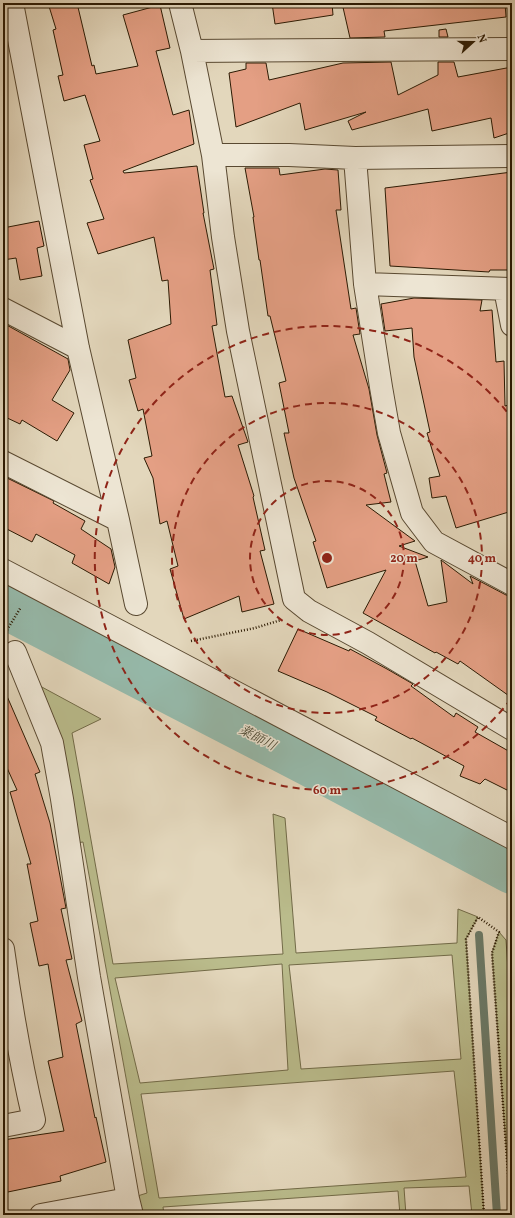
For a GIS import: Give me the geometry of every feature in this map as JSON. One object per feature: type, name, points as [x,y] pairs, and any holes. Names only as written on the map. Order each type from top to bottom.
[{"type":"street","points":[[12,3],[78,348],[136,604]]},
{"type":"street","points":[[180,3],[192,51],[213,155],[223,237],[238,331],[294,599],[309,611],[368,643],[512,730]]},
{"type":"street","points":[[192,51],[512,49]]},
{"type":"street","points":[[213,155],[290,155],[355,158],[512,156]]},
{"type":"street","points":[[355,158],[364,284],[389,432],[412,513],[434,542],[512,584]]},
{"type":"street","points":[[364,284],[508,289],[512,325]]},
{"type":"street","points":[[3,309],[78,348]]},
{"type":"street","points":[[3,462],[118,520]]},
{"type":"street","points":[[3,570],[512,838]]},
{"type":"street","points":[[9,643],[52,743],[89,977],[130,1207],[41,1215]]},
{"type":"street","points":[[3,949],[6,993],[34,1120],[3,1126]]},
{"type":"path","points":[[9,643],[33,586]]},
{"type":"path","points":[[155,650],[202,638],[256,628],[283,619],[304,607]]},
{"type":"path","points":[[484,1215],[466,939],[478,917],[499,932],[492,953],[510,1215]]},
{"type":"green space","points":[[40,686],[101,719],[72,733],[113,964],[283,954],[273,814],[285,818],[296,953],[457,943],[458,909],[478,917],[466,939],[484,1215],[472,1215],[469,1186],[404,1188],[406,1215],[400,1215],[398,1191],[163,1207],[164,1215],[41,1215],[128,1199],[147,1193],[83,842],[69,844]],"holes":[[[452,955],[461,1059],[301,1069],[289,965]],[[282,964],[288,1070],[140,1083],[115,978]],[[454,1071],[466,1177],[159,1198],[141,1094]]]},
{"type":"green space","points":[[499,932],[506,940],[512,1030],[512,1215],[492,953]]},
{"type":"building","points":[[48,3],[77,3],[92,66],[94,65],[96,74],[138,66],[123,15],[160,5],[170,48],[156,51],[173,115],[189,110],[194,144],[123,171],[124,173],[197,166],[203,213],[214,269],[210,270],[217,325],[212,326],[225,397],[232,396],[248,442],[238,445],[254,496],[265,550],[260,551],[274,604],[242,612],[239,596],[184,619],[170,569],[178,566],[167,521],[160,524],[153,478],[144,458],[152,456],[143,409],[138,411],[129,380],[136,378],[128,340],[171,324],[168,280],[162,281],[154,237],[98,254],[87,223],[104,219],[90,180],[93,179],[84,145],[100,141],[85,95],[64,101],[58,76],[63,75],[53,30],[56,29]]},
{"type":"building","points":[[272,3],[332,3],[333,15],[275,24]]},
{"type":"building","points":[[342,3],[505,3],[506,17],[384,31],[385,37],[350,38]]},
{"type":"building","points":[[446,29],[448,37],[439,37],[439,30]]},
{"type":"building","points":[[391,62],[398,95],[438,75],[438,62],[454,62],[458,77],[512,67],[512,132],[494,138],[491,118],[432,131],[428,109],[352,130],[348,121],[366,112],[305,130],[300,103],[236,127],[229,73],[246,69],[246,63],[266,63],[269,80],[343,63]]},
{"type":"building","points":[[245,168],[279,168],[280,175],[325,169],[338,170],[341,210],[336,210],[351,309],[356,308],[360,334],[353,335],[369,389],[377,435],[387,473],[384,474],[391,502],[366,505],[415,541],[399,546],[428,557],[415,561],[428,606],[447,602],[441,560],[473,584],[470,576],[506,595],[512,596],[512,698],[460,661],[458,664],[436,652],[435,653],[363,613],[386,570],[327,588],[313,542],[316,541],[294,478],[284,433],[289,433],[279,383],[286,381],[270,316],[268,316],[254,217]]},
{"type":"building","points":[[512,172],[512,270],[490,270],[489,272],[390,266],[385,188]]},
{"type":"building","points":[[39,221],[44,246],[37,248],[42,276],[20,280],[16,258],[3,260],[3,228]]},
{"type":"building","points":[[414,298],[482,300],[480,311],[492,310],[496,362],[504,361],[505,406],[512,404],[512,511],[456,528],[446,496],[432,498],[429,478],[440,476],[427,433],[430,432],[414,357],[412,328],[385,331],[381,304]]},
{"type":"building","points":[[3,323],[68,359],[70,370],[52,400],[74,413],[57,441],[22,420],[20,424],[3,416]]},
{"type":"building","points":[[3,476],[54,501],[53,503],[85,521],[81,529],[111,549],[115,567],[109,584],[72,563],[75,555],[36,534],[32,542],[3,527]]},
{"type":"building","points":[[298,629],[349,651],[350,649],[413,684],[411,686],[454,717],[456,713],[478,727],[475,732],[512,753],[512,779],[507,790],[485,779],[480,784],[460,776],[464,766],[375,720],[377,717],[327,692],[278,671]]},
{"type":"building","points":[[3,687],[40,772],[35,774],[50,823],[66,908],[61,909],[72,959],[66,960],[82,1021],[76,1024],[95,1118],[96,1117],[106,1162],[60,1176],[61,1181],[3,1193],[3,1140],[64,1131],[48,1061],[63,1057],[48,964],[39,966],[30,923],[38,921],[27,864],[31,864],[10,792],[17,790],[3,759]]},
{"type":"waterway","name":"薬師川","points":[[3,605],[307,762],[512,871]]},
{"type":"waterway","points":[[479,935],[497,1215]]}]
